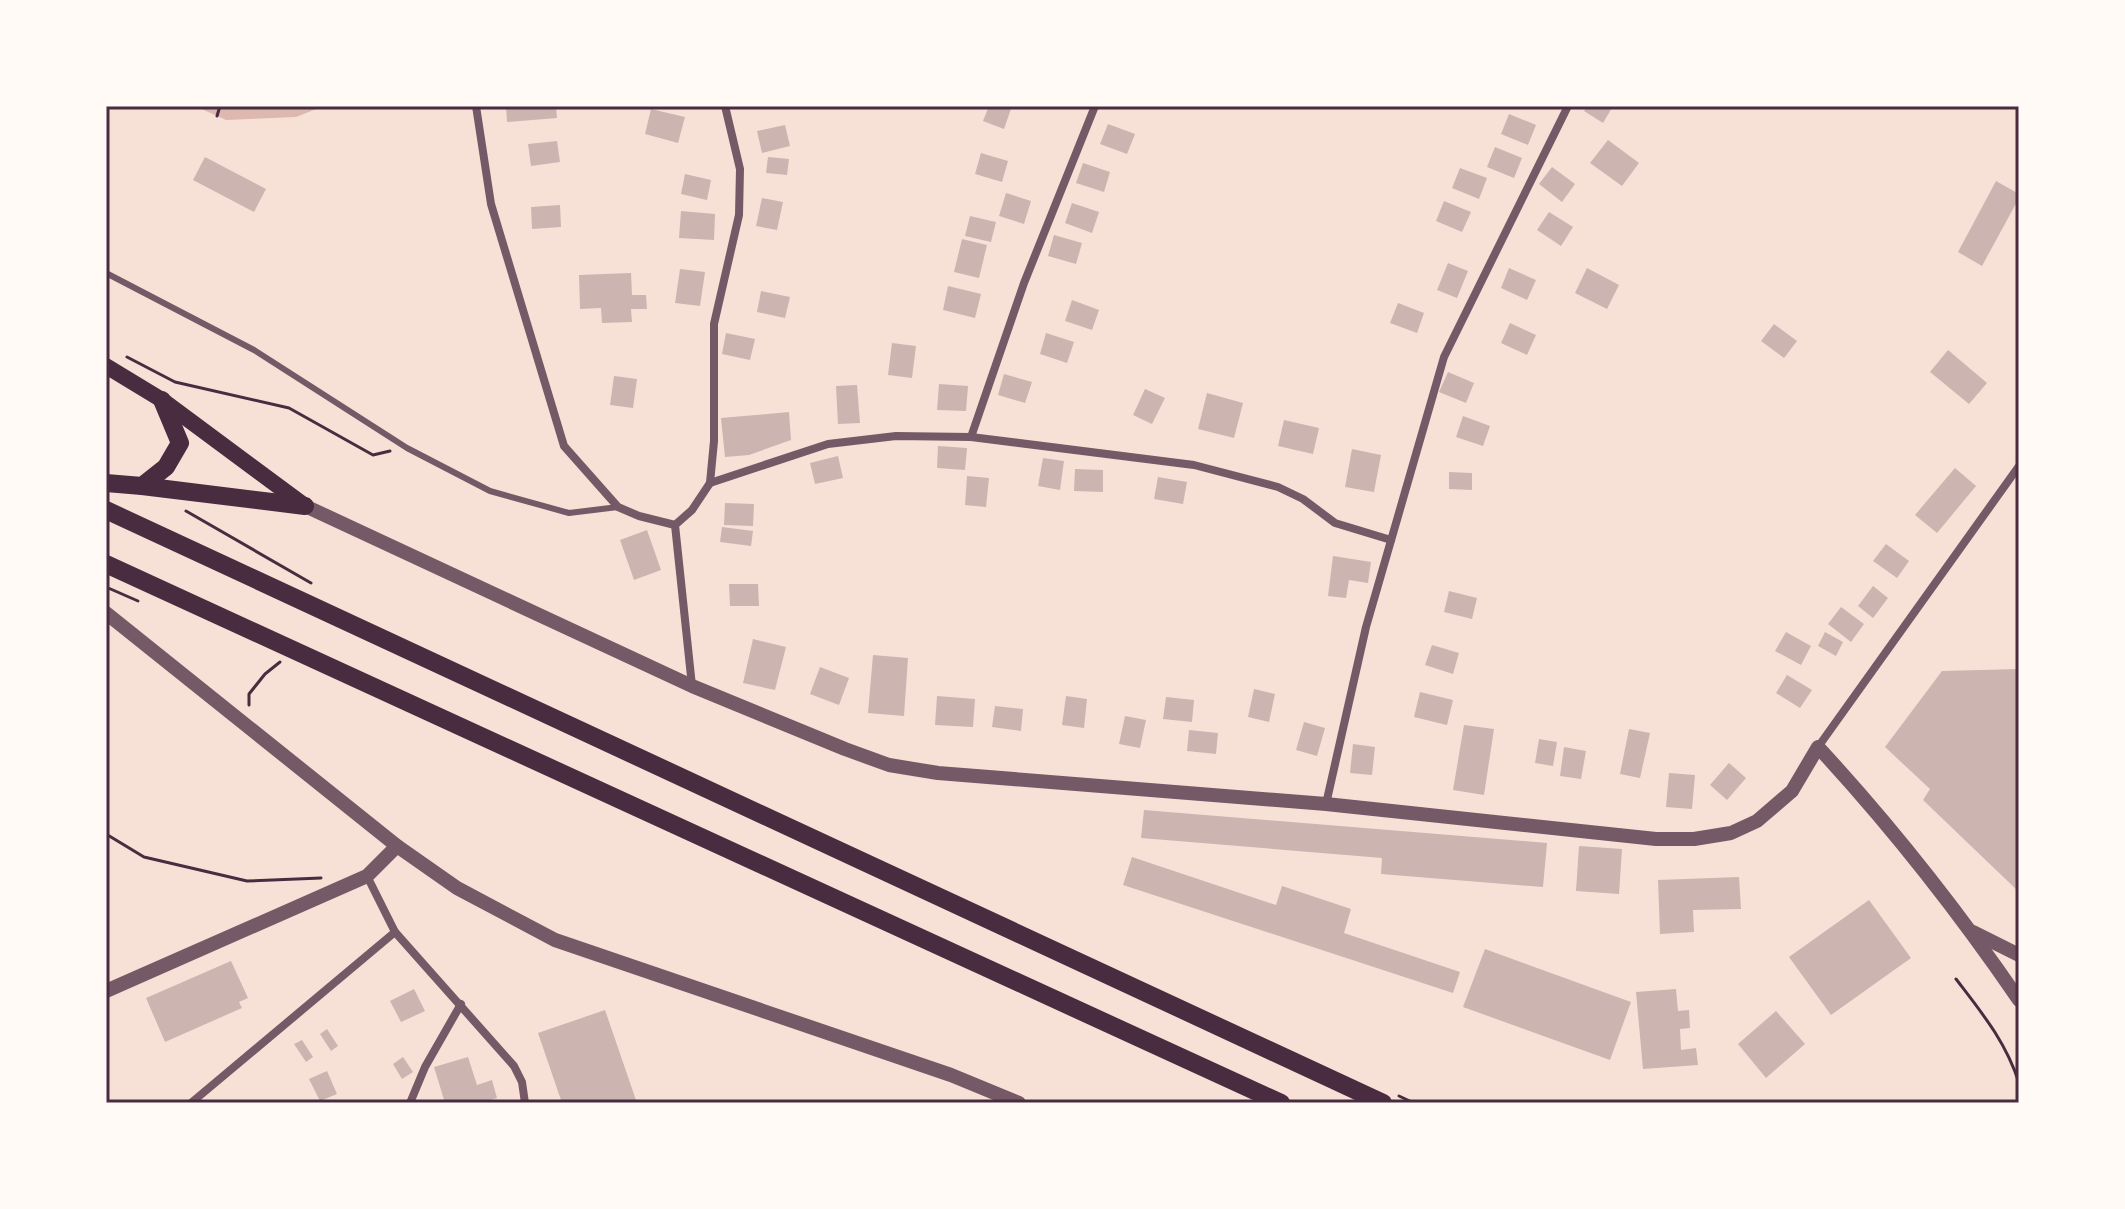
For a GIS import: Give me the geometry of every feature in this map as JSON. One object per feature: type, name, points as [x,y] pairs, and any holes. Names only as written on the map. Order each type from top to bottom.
[{"type":"main road","points":[[106,366],[162,400],[305,506]]},
{"type":"main road","points":[[142,486],[166,467],[180,443],[162,400]]},
{"type":"main road","points":[[106,483],[305,506]]},
{"type":"main road","points":[[106,510],[1383,1103]]},
{"type":"main road","points":[[106,564],[1281,1103]]},
{"type":"street","points":[[476,106],[491,204],[564,446],[618,507],[675,525]]},
{"type":"street","points":[[675,525],[692,510],[710,483],[714,441],[714,324],[739,215],[740,169],[725,106]]},
{"type":"street","points":[[971,437],[1024,283],[1095,106]]},
{"type":"street","points":[[1326,804],[1366,627],[1444,357],[1568,106]]},
{"type":"street","points":[[710,483],[828,444],[896,436],[971,437],[1208,469],[1278,487],[1303,499],[1335,523],[1391,540]]},
{"type":"street","points":[[305,506],[692,686],[889,765],[938,773],[1326,804],[1656,839],[1694,839],[1731,833],[1757,821],[1792,791],[1818,747],[2019,466]]},
{"type":"street","points":[[675,525],[692,686]]},
{"type":"street","points":[[106,613],[397,846],[457,888],[555,940],[951,1075],[1019,1103]]},
{"type":"street","points":[[1818,747],[1864,798],[1969,930],[2019,1000]]},
{"type":"street","points":[[106,991],[367,876],[397,846]]},
{"type":"street","points":[[367,876],[395,932],[514,1066],[522,1082],[525,1103]]},
{"type":"street","points":[[1969,930],[2019,955]]},
{"type":"street","points":[[191,1103],[395,932]]},
{"type":"street","points":[[410,1103],[425,1067],[461,1004]]},
{"type":"lane","points":[[106,273],[254,350],[407,448],[490,491],[569,513],[618,507]]},
{"type":"path","points":[[217,116],[220,106]]},
{"type":"path","points":[[117,351],[175,382],[289,408],[373,455],[407,448]]},
{"type":"path","points":[[254,733],[249,713],[249,694],[265,674],[280,662]]},
{"type":"path","points":[[106,834],[144,857],[247,881],[322,877]]},
{"type":"path","points":[[1956,979],[1994,1029],[2011,1059],[2019,1083]]},
{"type":"shaded area","points":[[195,106],[324,106],[296,117],[226,120]]},
{"type":"building","points":[[506,106],[556,106],[557,118],[507,122]]},
{"type":"building","points":[[989,106],[1012,106],[1004,129],[983,121]]},
{"type":"building","points":[[1587,106],[1613,106],[1603,123],[1584,111]]},
{"type":"building","points":[[651,109],[685,117],[678,143],[645,134]]},
{"type":"building","points":[[1509,114],[1536,125],[1528,145],[1501,134]]},
{"type":"building","points":[[1108,124],[1135,134],[1127,154],[1100,144]]},
{"type":"building","points":[[785,125],[790,146],[762,153],[757,131]]},
{"type":"building","points":[[1608,140],[1639,163],[1622,186],[1590,163]]},
{"type":"building","points":[[557,141],[560,162],[531,166],[528,144]]},
{"type":"building","points":[[1495,147],[1522,158],[1514,178],[1487,167]]},
{"type":"building","points":[[981,153],[1008,161],[1002,182],[975,174]]},
{"type":"building","points":[[205,157],[266,189],[254,212],[193,180]]},
{"type":"building","points":[[768,157],[789,159],[787,175],[766,173]]},
{"type":"building","points":[[1083,163],[1110,172],[1104,192],[1076,183]]},
{"type":"building","points":[[1552,167],[1575,184],[1562,202],[1539,184]]},
{"type":"building","points":[[1460,168],[1487,178],[1479,199],[1452,188]]},
{"type":"building","points":[[685,174],[711,180],[707,200],[681,194]]},
{"type":"building","points":[[1996,181],[2019,194],[2019,198],[1982,266],[1958,252]]},
{"type":"building","points":[[1006,193],[1031,201],[1024,224],[999,216]]},
{"type":"building","points":[[762,198],[783,202],[777,230],[756,226]]},
{"type":"building","points":[[1444,201],[1471,212],[1462,232],[1436,221]]},
{"type":"building","points":[[1072,203],[1099,212],[1092,233],[1065,223]]},
{"type":"building","points":[[560,205],[561,227],[532,229],[531,207]]},
{"type":"building","points":[[681,211],[715,214],[714,240],[679,238]]},
{"type":"building","points":[[1549,212],[1573,227],[1561,246],[1537,230]]},
{"type":"building","points":[[970,216],[996,222],[991,242],[965,236]]},
{"type":"building","points":[[1054,235],[1082,243],[1076,264],[1048,256]]},
{"type":"building","points":[[962,239],[987,245],[979,278],[954,272]]},
{"type":"building","points":[[1448,263],[1468,271],[1457,298],[1437,290]]},
{"type":"building","points":[[1509,268],[1536,280],[1527,300],[1501,288]]},
{"type":"building","points":[[1587,268],[1619,285],[1607,309],[1575,293]]},
{"type":"building","points":[[680,269],[705,272],[700,306],[675,303]]},
{"type":"building","points":[[631,273],[632,295],[646,295],[647,309],[631,309],[632,322],[602,323],[601,308],[580,309],[579,275]]},
{"type":"building","points":[[948,286],[981,294],[975,318],[943,310]]},
{"type":"building","points":[[761,291],[790,297],[785,318],[757,312]]},
{"type":"building","points":[[1072,300],[1099,310],[1092,330],[1065,321]]},
{"type":"building","points":[[1398,303],[1424,313],[1417,333],[1390,323]]},
{"type":"building","points":[[1510,323],[1536,335],[1527,355],[1501,343]]},
{"type":"building","points":[[1774,324],[1797,341],[1784,358],[1761,341]]},
{"type":"building","points":[[726,333],[755,339],[750,360],[722,354]]},
{"type":"building","points":[[1046,333],[1074,342],[1067,363],[1040,354]]},
{"type":"building","points":[[892,343],[916,346],[912,378],[888,375]]},
{"type":"building","points":[[1948,350],[1987,383],[1969,404],[1930,372]]},
{"type":"building","points":[[1448,372],[1474,383],[1466,403],[1439,392]]},
{"type":"building","points":[[1004,374],[1032,382],[1025,403],[998,395]]},
{"type":"building","points":[[614,376],[637,379],[633,408],[610,405]]},
{"type":"building","points":[[939,384],[968,386],[966,411],[937,410]]},
{"type":"building","points":[[857,385],[860,423],[838,424],[836,386]]},
{"type":"building","points":[[1145,389],[1165,398],[1152,424],[1133,415]]},
{"type":"building","points":[[1207,393],[1243,403],[1234,438],[1198,429]]},
{"type":"building","points":[[789,412],[791,440],[749,455],[725,457],[721,418]]},
{"type":"building","points":[[1463,416],[1490,426],[1483,446],[1456,437]]},
{"type":"building","points":[[1284,420],[1319,428],[1313,454],[1278,446]]},
{"type":"building","points":[[938,446],[967,448],[965,470],[937,468]]},
{"type":"building","points":[[1352,449],[1381,455],[1374,492],[1345,487]]},
{"type":"building","points":[[838,456],[843,478],[815,484],[810,463]]},
{"type":"building","points":[[1043,458],[1064,461],[1060,490],[1038,486]]},
{"type":"building","points":[[1955,468],[1976,486],[1937,533],[1915,515]]},
{"type":"building","points":[[1075,469],[1103,470],[1103,492],[1074,491]]},
{"type":"building","points":[[1449,472],[1472,473],[1472,490],[1449,489]]},
{"type":"building","points":[[967,476],[989,478],[986,507],[965,505]]},
{"type":"building","points":[[1158,477],[1187,482],[1183,504],[1154,499]]},
{"type":"building","points":[[725,503],[754,504],[753,526],[724,525]]},
{"type":"building","points":[[722,527],[753,531],[751,546],[720,542]]},
{"type":"building","points":[[647,530],[661,570],[634,580],[620,540]]},
{"type":"building","points":[[1886,544],[1909,561],[1897,578],[1873,561]]},
{"type":"building","points":[[1333,556],[1371,562],[1368,583],[1349,580],[1346,598],[1328,596]]},
{"type":"building","points":[[729,584],[758,584],[759,606],[730,606]]},
{"type":"building","points":[[1873,586],[1888,598],[1873,618],[1858,606]]},
{"type":"building","points":[[1449,591],[1477,598],[1472,619],[1444,612]]},
{"type":"building","points":[[1841,607],[1864,624],[1851,642],[1828,624]]},
{"type":"building","points":[[1786,632],[1811,646],[1801,665],[1775,651]]},
{"type":"building","points":[[1825,632],[1843,642],[1836,656],[1818,646]]},
{"type":"building","points":[[753,639],[786,647],[775,690],[743,683]]},
{"type":"building","points":[[1432,645],[1459,653],[1453,674],[1425,665]]},
{"type":"building","points":[[873,655],[908,658],[904,716],[868,713]]},
{"type":"building","points":[[820,667],[849,678],[839,705],[810,694]]},
{"type":"building","points":[[2019,669],[2019,892],[1923,800],[1930,789],[1885,747],[1942,671]]},
{"type":"building","points":[[1787,675],[1812,690],[1800,708],[1776,693]]},
{"type":"building","points":[[1254,689],[1275,694],[1269,722],[1248,717]]},
{"type":"building","points":[[1420,692],[1453,700],[1447,725],[1414,717]]},
{"type":"building","points":[[937,696],[975,699],[973,727],[935,725]]},
{"type":"building","points":[[1066,696],[1087,699],[1084,728],[1062,725]]},
{"type":"building","points":[[1166,697],[1194,700],[1192,722],[1163,719]]},
{"type":"building","points":[[995,706],[1023,709],[1021,731],[992,727]]},
{"type":"building","points":[[1125,716],[1146,720],[1140,748],[1119,744]]},
{"type":"building","points":[[1304,722],[1325,728],[1317,756],[1296,750]]},
{"type":"building","points":[[1464,725],[1494,729],[1484,795],[1453,790]]},
{"type":"building","points":[[1629,729],[1650,733],[1640,778],[1620,774]]},
{"type":"building","points":[[1189,730],[1218,733],[1216,754],[1187,751]]},
{"type":"building","points":[[1539,739],[1557,742],[1553,766],[1535,763]]},
{"type":"building","points":[[1353,744],[1375,747],[1372,775],[1350,773]]},
{"type":"building","points":[[1564,747],[1586,751],[1581,779],[1560,776]]},
{"type":"building","points":[[1729,763],[1746,778],[1727,800],[1710,785]]},
{"type":"building","points":[[1669,773],[1695,775],[1692,809],[1666,807]]},
{"type":"building","points":[[1144,810],[1547,843],[1543,887],[1381,874],[1382,858],[1141,838]]},
{"type":"building","points":[[1579,846],[1622,849],[1619,894],[1576,891]]},
{"type":"building","points":[[1132,857],[1276,905],[1282,886],[1351,909],[1344,933],[1460,972],[1453,993],[1123,885]]},
{"type":"building","points":[[1739,877],[1741,909],[1693,910],[1694,932],[1660,934],[1658,880]]},
{"type":"building","points":[[1869,900],[1911,958],[1831,1015],[1789,957]]},
{"type":"building","points":[[1485,949],[1631,1002],[1610,1060],[1463,1007]]},
{"type":"building","points":[[231,961],[248,998],[239,1002],[242,1008],[165,1042],[146,998]]},
{"type":"building","points":[[414,989],[425,1011],[401,1022],[390,1001]]},
{"type":"building","points":[[1676,989],[1678,1011],[1689,1010],[1690,1028],[1680,1029],[1681,1050],[1696,1048],[1698,1065],[1643,1069],[1636,992]]},
{"type":"building","points":[[605,1010],[637,1103],[562,1103],[538,1033]]},
{"type":"building","points":[[1776,1011],[1805,1044],[1766,1078],[1738,1044]]},
{"type":"building","points":[[327,1029],[338,1046],[331,1051],[320,1034]]},
{"type":"building","points":[[302,1040],[313,1057],[306,1062],[294,1044]]},
{"type":"building","points":[[403,1057],[413,1072],[402,1079],[393,1064]]},
{"type":"building","points":[[468,1057],[477,1085],[492,1080],[497,1098],[480,1103],[445,1103],[434,1067]]},
{"type":"building","points":[[327,1071],[337,1094],[320,1101],[309,1079]]}]
